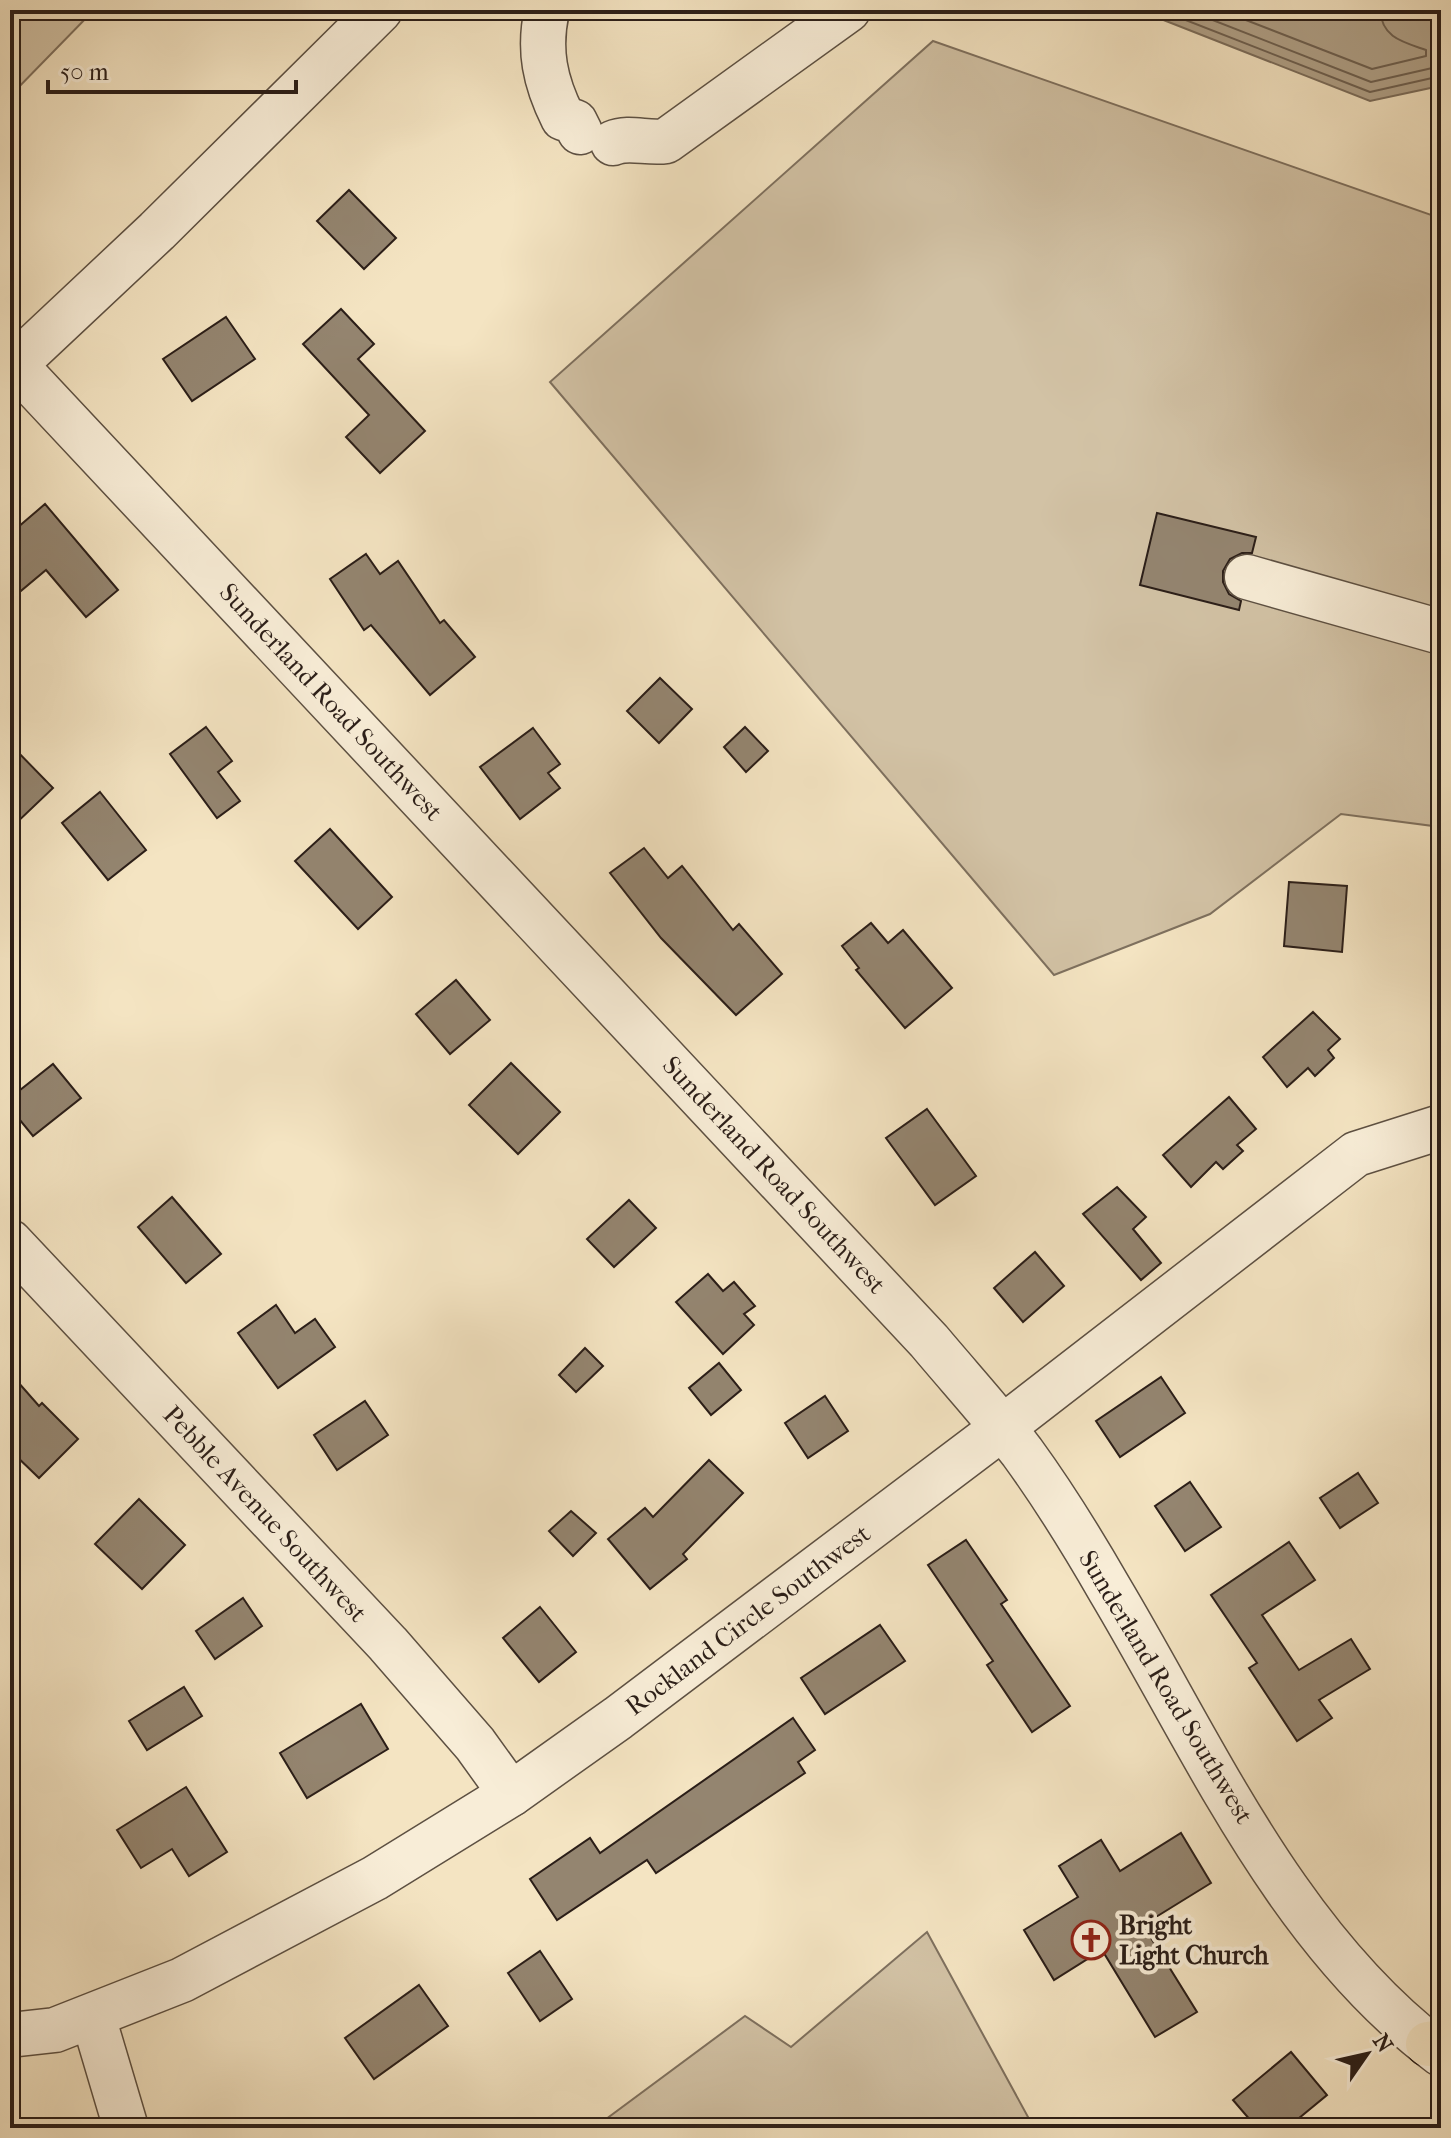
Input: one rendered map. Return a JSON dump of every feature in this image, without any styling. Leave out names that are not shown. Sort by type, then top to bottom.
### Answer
[{"type":"street","points":[[12,367],[157,231],[380,10]]},
{"type":"street","points":[[547,10],[541,50],[548,88],[563,118],[648,144],[666,141],[848,10]]},
{"type":"street","name":"Sunderland Road Southwest","points":[[12,367],[929,1341],[1002,1428],[1109,1587],[1271,1862],[1329,1946],[1366,1989],[1437,2047]]},
{"type":"street","points":[[1247,577],[1441,632]]},
{"type":"street","name":"Rockland Circle Southwest","points":[[10,2035],[55,2030],[182,1980],[362,1886],[511,1794],[618,1718],[1002,1428],[1356,1154],[1441,1127]]},
{"type":"street","name":"Pebble Avenue Southwest","points":[[10,1242],[388,1644],[475,1744],[511,1794]]},
{"type":"street","points":[[93,2017],[126,2128]]},
{"type":"shaded area","points":[[10,10],[94,10],[10,96]]},
{"type":"shaded area","points":[[933,41],[1431,215],[1441,208],[1441,827],[1341,814],[1210,914],[1054,975],[550,382]]},
{"type":"shaded area","points":[[927,1932],[1034,2128],[594,2128],[745,2016],[791,2047]]},
{"type":"water","points":[[1138,10],[1400,10],[1441,23],[1441,81],[1435,87],[1370,101]]},
{"type":"building","points":[[349,190],[396,238],[364,269],[317,221]]},
{"type":"building","points":[[341,309],[374,344],[358,359],[425,431],[380,473],[346,437],[369,415],[303,344]]},
{"type":"building","points":[[226,317],[255,359],[192,401],[163,359]]},
{"type":"building","points":[[45,504],[118,590],[86,617],[46,570],[10,600],[10,534]]},
{"type":"building","points":[[1157,513],[1256,537],[1252,553],[1242,553],[1230,559],[1223,571],[1223,582],[1229,594],[1241,601],[1239,610],[1140,585]]},
{"type":"building","points":[[366,554],[380,574],[398,561],[440,623],[444,620],[475,657],[430,695],[371,625],[364,630],[330,579]]},
{"type":"building","points":[[660,678],[692,709],[659,743],[627,711]]},
{"type":"building","points":[[206,727],[232,761],[218,772],[240,801],[217,818],[170,754]]},
{"type":"building","points":[[745,727],[768,751],[746,772],[724,747]]},
{"type":"building","points":[[533,728],[560,764],[548,773],[560,788],[520,819],[480,767]]},
{"type":"building","points":[[10,744],[53,788],[10,829]]},
{"type":"building","points":[[100,792],[146,850],[108,880],[62,823]]},
{"type":"building","points":[[330,829],[392,897],[358,929],[295,861]]},
{"type":"building","points":[[644,848],[668,878],[682,866],[733,930],[739,924],[782,974],[736,1015],[661,938],[610,873]]},
{"type":"building","points":[[1289,882],[1347,886],[1342,952],[1284,946]]},
{"type":"building","points":[[871,923],[888,943],[903,930],[952,988],[905,1028],[856,970],[859,968],[842,946]]},
{"type":"building","points":[[456,980],[490,1020],[450,1054],[416,1014]]},
{"type":"building","points":[[1313,1012],[1340,1039],[1328,1050],[1334,1058],[1315,1076],[1308,1068],[1287,1087],[1263,1057]]},
{"type":"building","points":[[511,1063],[560,1112],[518,1154],[469,1105]]},
{"type":"building","points":[[53,1064],[81,1098],[33,1136],[10,1108],[10,1098]]},
{"type":"building","points":[[1229,1097],[1256,1129],[1237,1145],[1243,1151],[1223,1169],[1216,1162],[1191,1187],[1163,1155]]},
{"type":"building","points":[[927,1109],[976,1176],[935,1205],[886,1138]]},
{"type":"building","points":[[1117,1187],[1146,1217],[1133,1229],[1161,1263],[1141,1280],[1083,1214]]},
{"type":"building","points":[[172,1197],[221,1254],[186,1283],[138,1227]]},
{"type":"building","points":[[629,1200],[656,1228],[614,1267],[587,1239]]},
{"type":"building","points":[[1035,1252],[1064,1286],[1023,1322],[994,1288]]},
{"type":"building","points":[[708,1274],[723,1291],[734,1282],[755,1306],[744,1314],[754,1325],[723,1354],[676,1302]]},
{"type":"building","points":[[276,1305],[295,1333],[315,1319],[335,1347],[278,1388],[238,1333]]},
{"type":"building","points":[[585,1348],[603,1366],[576,1392],[559,1375]]},
{"type":"building","points":[[719,1363],[741,1390],[711,1415],[689,1388]]},
{"type":"building","points":[[10,1373],[39,1406],[42,1403],[78,1439],[39,1478],[10,1450]]},
{"type":"building","points":[[1161,1377],[1185,1413],[1120,1457],[1096,1421]]},
{"type":"building","points":[[825,1396],[848,1431],[808,1458],[785,1423]]},
{"type":"building","points":[[365,1401],[388,1435],[337,1470],[314,1435]]},
{"type":"building","points":[[709,1460],[743,1493],[683,1554],[687,1559],[650,1589],[608,1539],[645,1508],[653,1517]]},
{"type":"building","points":[[1358,1473],[1378,1503],[1340,1528],[1320,1498]]},
{"type":"building","points":[[1190,1482],[1221,1527],[1185,1551],[1155,1506]]},
{"type":"building","points":[[139,1499],[185,1545],[142,1589],[95,1544]]},
{"type":"building","points":[[571,1511],[596,1533],[573,1556],[549,1531]]},
{"type":"building","points":[[966,1540],[1007,1600],[1001,1604],[1070,1706],[1032,1732],[987,1665],[993,1661],[928,1565]]},
{"type":"building","points":[[1289,1542],[1315,1580],[1262,1615],[1299,1670],[1351,1639],[1370,1669],[1319,1700],[1332,1718],[1297,1741],[1249,1668],[1257,1663],[1211,1595]]},
{"type":"building","points":[[243,1598],[262,1626],[215,1659],[196,1631]]},
{"type":"building","points":[[540,1607],[576,1652],[539,1682],[503,1638]]},
{"type":"building","points":[[880,1625],[905,1661],[825,1714],[801,1678]]},
{"type":"building","points":[[184,1687],[202,1716],[147,1750],[129,1721]]},
{"type":"building","points":[[361,1704],[388,1749],[307,1798],[280,1753]]},
{"type":"building","points":[[793,1718],[815,1750],[798,1762],[805,1773],[656,1873],[647,1860],[557,1920],[530,1879],[590,1838],[600,1853]]},
{"type":"building","points":[[186,1787],[227,1852],[189,1876],[172,1849],[141,1868],[117,1830]]},
{"type":"building","name":"Bright Light Church","points":[[1181,1833],[1211,1883],[1143,1925],[1197,2012],[1155,2037],[1102,1950],[1054,1980],[1024,1930],[1078,1897],[1059,1866],[1101,1840],[1120,1871]]},
{"type":"building","points":[[540,1951],[572,1999],[540,2021],[508,1973]]},
{"type":"building","points":[[419,1985],[448,2026],[374,2079],[345,2038]]},
{"type":"building","points":[[1291,2052],[1327,2095],[1287,2128],[1257,2128],[1233,2100]]},
{"type":"place","name":"Bright Light Church","points":[[1091,1940]]}]
